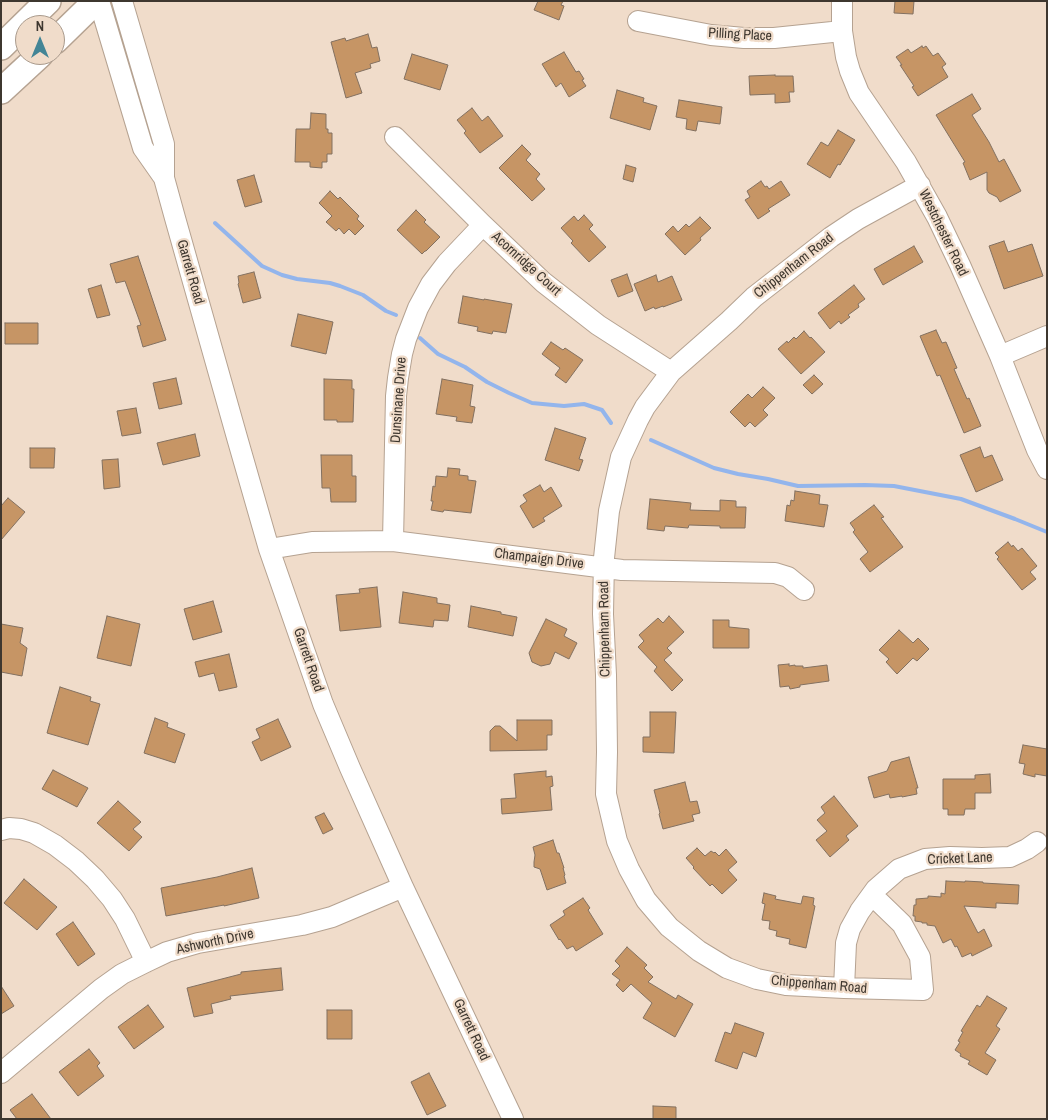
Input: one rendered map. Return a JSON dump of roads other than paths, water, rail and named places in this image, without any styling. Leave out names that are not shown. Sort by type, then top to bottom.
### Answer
[{"type":"main road","points":[[1,47],[48,1]]},
{"type":"main road","points":[[65,31],[96,1]]},
{"type":"main road","points":[[1,91],[29,65]]},
{"type":"street","name":"Garrett Road","points":[[99,1],[143,148],[164,178]]},
{"type":"street","name":"Garrett Road","points":[[122,1],[164,144],[164,178],[269,549],[323,704],[403,888],[513,1119]]},
{"type":"street","name":"Westchester Road","points":[[842,1],[842,31],[846,57],[859,93],[893,142],[920,185],[937,217],[1000,356],[1037,450],[1047,469]]},
{"type":"street","name":"Pilling Place","points":[[638,21],[711,35],[744,38],[774,38],[842,31]]},
{"type":"street","name":"Acornridge Court","points":[[395,138],[543,282],[627,344],[671,372]]},
{"type":"street","name":"Chippenham Road","points":[[872,895],[902,924],[920,957],[924,990],[786,985],[757,979],[727,968],[699,951],[669,927],[646,900],[617,841],[606,794],[604,558],[609,511],[621,457],[645,407],[671,372],[754,297],[831,237],[858,219],[920,185]]},
{"type":"street","name":"Dunsinane Drive","points":[[393,541],[396,396],[406,339],[418,308],[431,284],[446,263],[483,225]]},
{"type":"street","points":[[1000,356],[1047,336]]},
{"type":"street","name":"Champaign Drive","points":[[269,549],[312,542],[393,541],[622,570],[775,574],[788,577],[804,590]]},
{"type":"street","points":[[1,830],[9,828],[21,829],[34,833],[55,845],[76,861],[112,899],[125,919],[146,962]]},
{"type":"street","name":"Cricket Lane","points":[[844,988],[846,943],[850,929],[876,889],[899,869],[925,859],[1010,857],[1037,842]]},
{"type":"street","name":"Ashworth Drive","points":[[1,1073],[101,989],[122,974],[167,952],[198,943],[302,925],[332,917],[403,888]]},
{"type":"waterway","points":[[215,223],[262,266],[297,279],[340,286],[363,295],[386,311],[396,315]]},
{"type":"waterway","points":[[420,338],[438,354],[465,367],[487,382],[509,393],[532,403],[564,406],[584,404],[602,410],[611,423]]},
{"type":"waterway","points":[[651,440],[714,468],[738,474],[798,486],[894,486],[961,499],[1047,532]]}]
